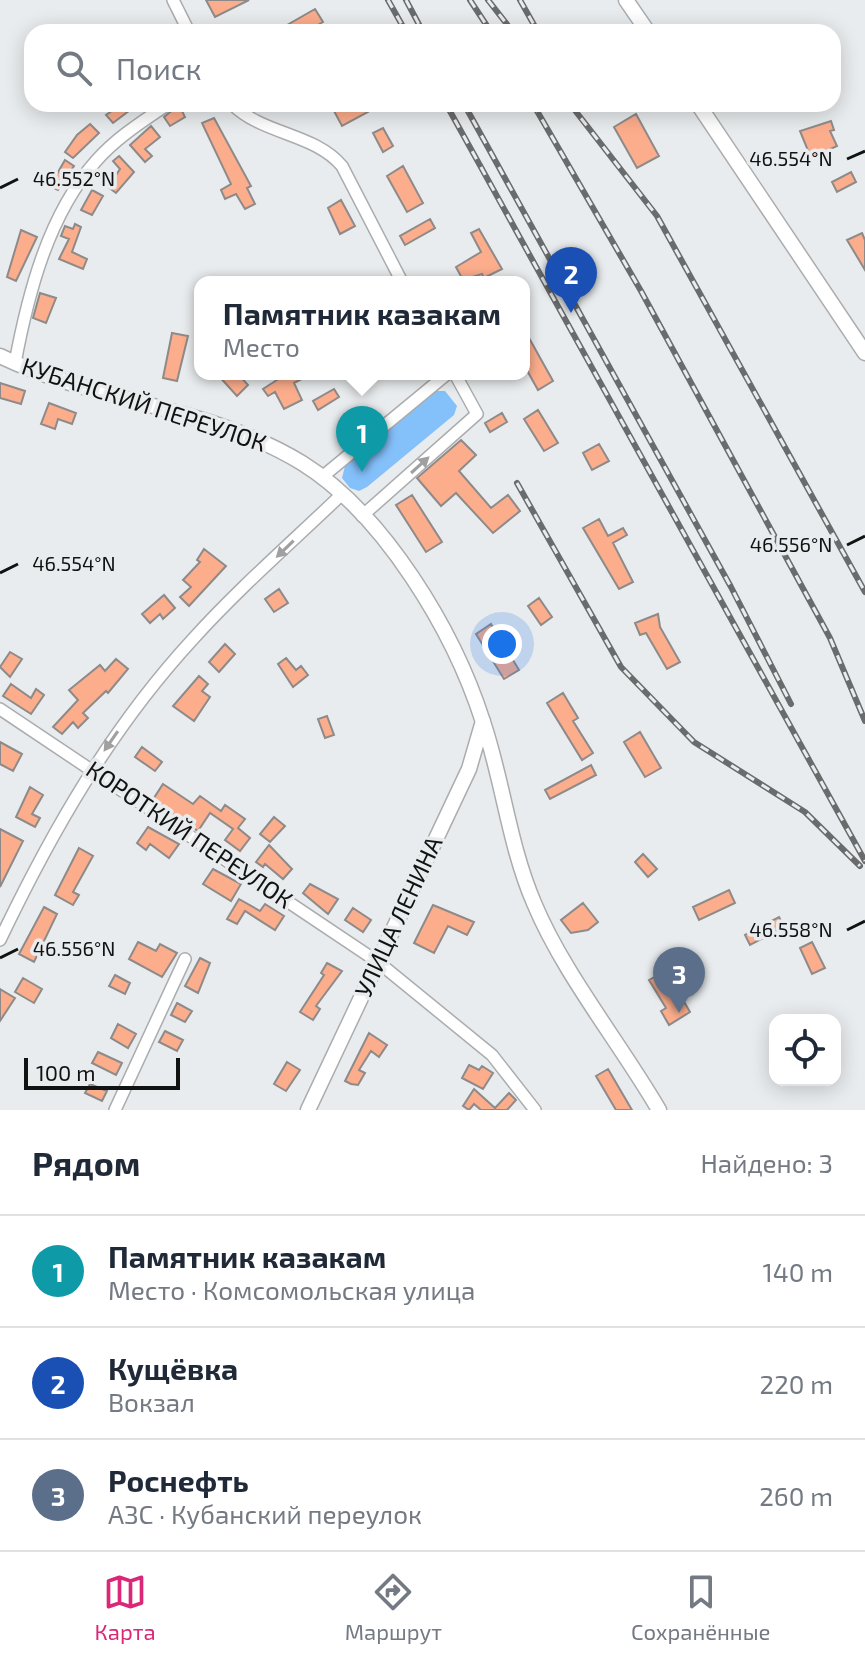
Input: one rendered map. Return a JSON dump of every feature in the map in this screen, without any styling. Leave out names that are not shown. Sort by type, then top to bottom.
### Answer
[{"type":"street","points":[[173,0],[185,24]]},
{"type":"street","points":[[626,0],[642,24]]},
{"type":"street","points":[[15,363],[25,311],[38,268],[76,187],[96,161],[121,137],[157,112]]},
{"type":"street","points":[[245,112],[278,132],[330,152],[342,166],[399,276]]},
{"type":"street","points":[[703,112],[865,353]]},
{"type":"street","name":"КУБАНСКИЙ ПЕРЕУЛОК","points":[[0,356],[63,382],[215,424],[266,443],[322,477],[362,516],[435,614],[483,721],[533,902],[659,1110]]},
{"type":"street","points":[[322,477],[440,380]]},
{"type":"street","points":[[362,516],[477,414],[458,380]]},
{"type":"street","points":[[0,940],[90,770],[132,712],[193,638],[341,495]]},
{"type":"street","name":"КОРОТКИЙ ПЕРЕУЛОК","points":[[0,709],[378,962],[492,1055],[535,1110]]},
{"type":"street","name":"УЛИЦА ЛЕНИНА","points":[[308,1110],[469,769],[483,721]]},
{"type":"street","points":[[115,1110],[185,959]]},
{"type":"shaded area","points":[[436,391],[445,391],[457,406],[454,415],[367,487],[359,491],[350,488],[342,478],[345,466]]},
{"type":"building","points":[[206,0],[249,0],[215,17]]},
{"type":"building","points":[[315,9],[323,22],[319,24],[289,24]]},
{"type":"building","points":[[110,112],[127,112],[113,123],[106,115]]},
{"type":"building","points":[[170,112],[182,112],[185,117],[170,126],[164,117]]},
{"type":"building","points":[[335,112],[368,112],[342,126]]},
{"type":"building","points":[[636,114],[659,156],[637,168],[614,127]]},
{"type":"building","points":[[214,118],[251,186],[247,188],[255,204],[245,209],[236,194],[225,199],[221,190],[231,184],[202,123]]},
{"type":"building","points":[[831,121],[834,130],[830,131],[837,146],[811,158],[800,131]]},
{"type":"building","points":[[90,124],[99,133],[73,158],[65,152]]},
{"type":"building","points":[[151,126],[160,137],[145,149],[152,156],[145,162],[130,145]]},
{"type":"building","points":[[383,128],[393,146],[383,152],[373,133]]},
{"type":"building","points":[[119,156],[134,172],[116,193],[108,187],[120,169],[113,161]]},
{"type":"building","points":[[65,160],[74,166],[58,190],[50,186]]},
{"type":"building","points":[[403,166],[423,203],[407,212],[387,176]]},
{"type":"building","points":[[851,172],[856,182],[837,192],[832,182]]},
{"type":"building","points":[[92,190],[103,196],[92,215],[81,210]]},
{"type":"building","points":[[341,200],[355,226],[340,234],[328,208]]},
{"type":"building","points":[[430,219],[435,228],[405,245],[400,236]]},
{"type":"building","points":[[75,224],[81,227],[72,252],[87,259],[83,269],[59,259],[69,239],[61,236],[65,226],[73,229]]},
{"type":"building","points":[[479,229],[502,269],[488,276],[461,276],[456,267],[481,252],[471,233]]},
{"type":"building","points":[[21,230],[37,237],[16,281],[7,277]]},
{"type":"building","points":[[862,233],[865,240],[865,270],[847,240]]},
{"type":"building","points":[[40,293],[56,298],[46,323],[33,318]]},
{"type":"building","points":[[172,333],[188,336],[177,381],[163,378]]},
{"type":"building","points":[[530,340],[553,381],[538,390],[530,376]]},
{"type":"building","points":[[222,380],[243,380],[248,385],[237,396]]},
{"type":"building","points":[[277,380],[300,380],[294,383],[302,400],[284,409],[275,392],[268,396],[263,389]]},
{"type":"building","points":[[0,383],[25,391],[21,404],[0,398]]},
{"type":"building","points":[[334,389],[339,397],[318,410],[313,401]]},
{"type":"building","points":[[49,403],[76,413],[72,424],[58,419],[55,429],[41,424]]},
{"type":"building","points":[[538,410],[558,443],[544,451],[524,419]]},
{"type":"building","points":[[502,413],[507,422],[490,432],[485,423]]},
{"type":"building","points":[[461,440],[476,455],[459,471],[491,508],[508,495],[520,511],[493,533],[456,493],[441,506],[417,478]]},
{"type":"building","points":[[599,444],[609,461],[592,470],[583,453]]},
{"type":"building","points":[[412,495],[442,542],[426,552],[396,505]]},
{"type":"building","points":[[599,519],[608,536],[623,528],[627,535],[613,543],[633,582],[619,589],[583,528]]},
{"type":"building","points":[[204,549],[226,566],[189,606],[180,597],[191,587],[183,580],[200,562],[197,560]]},
{"type":"building","points":[[279,589],[288,603],[274,612],[265,599]]},
{"type":"building","points":[[164,595],[175,608],[163,619],[160,614],[150,623],[142,614]]},
{"type":"building","points":[[539,598],[552,617],[541,625],[528,606]]},
{"type":"building","points":[[658,614],[660,627],[680,662],[667,669],[646,633],[640,635],[635,623]]},
{"type":"building","points":[[491,624],[519,670],[504,679],[476,634]]},
{"type":"building","points":[[225,644],[235,654],[219,672],[209,662]]},
{"type":"building","points":[[10,652],[22,659],[10,677],[0,667]]},
{"type":"building","points":[[286,658],[296,670],[301,666],[308,675],[293,687],[278,664]]},
{"type":"building","points":[[116,659],[128,669],[108,693],[106,691],[83,713],[88,718],[78,728],[73,722],[62,734],[53,727],[78,700],[69,690],[100,665],[105,671]]},
{"type":"building","points":[[199,676],[208,684],[202,691],[210,697],[194,721],[173,706]]},
{"type":"building","points":[[11,684],[31,698],[36,689],[44,695],[31,714],[3,696]]},
{"type":"building","points":[[563,693],[578,718],[573,721],[593,753],[582,760],[547,703]]},
{"type":"building","points":[[327,716],[334,735],[325,738],[318,719]]},
{"type":"building","points":[[640,732],[661,768],[645,777],[624,742]]},
{"type":"building","points":[[0,742],[22,754],[13,771],[0,764]]},
{"type":"building","points":[[142,747],[162,762],[155,771],[135,757]]},
{"type":"building","points":[[591,765],[596,775],[550,799],[545,790]]},
{"type":"building","points":[[163,784],[193,804],[200,796],[221,811],[225,805],[245,819],[238,828],[250,838],[240,851],[225,840],[233,829],[210,813],[198,831],[152,801]]},
{"type":"building","points":[[30,787],[43,795],[32,814],[40,818],[35,827],[16,817]]},
{"type":"building","points":[[274,817],[285,826],[270,842],[260,834]]},
{"type":"building","points":[[148,827],[179,844],[169,858],[150,844],[146,850],[137,843]]},
{"type":"building","points":[[0,829],[23,841],[0,887]]},
{"type":"building","points":[[269,845],[292,869],[283,879],[265,864],[263,867],[256,862]]},
{"type":"building","points":[[79,848],[93,856],[73,892],[79,895],[73,905],[55,895]]},
{"type":"building","points":[[643,854],[657,869],[648,877],[635,862]]},
{"type":"building","points":[[213,869],[241,884],[231,901],[203,884]]},
{"type":"building","points":[[310,884],[338,899],[328,914],[303,893]]},
{"type":"building","points":[[729,890],[735,903],[699,920],[693,907]]},
{"type":"building","points":[[239,899],[260,911],[265,904],[284,916],[275,930],[245,911],[237,924],[227,919]]},
{"type":"building","points":[[583,903],[598,922],[588,930],[571,933],[561,920]]},
{"type":"building","points":[[433,905],[474,922],[467,935],[448,926],[434,953],[414,943]]},
{"type":"building","points":[[44,907],[57,914],[34,962],[19,954]]},
{"type":"building","points":[[353,908],[371,920],[363,932],[345,920]]},
{"type":"building","points":[[779,917],[784,927],[750,945],[745,935]]},
{"type":"building","points":[[138,942],[156,951],[160,944],[177,953],[162,977],[129,959]]},
{"type":"building","points":[[812,942],[825,968],[812,974],[800,948]]},
{"type":"building","points":[[200,958],[210,963],[198,993],[185,986]]},
{"type":"building","points":[[327,963],[342,971],[316,1006],[320,1009],[313,1020],[300,1012],[324,975],[321,973]]},
{"type":"building","points":[[667,970],[675,983],[667,988],[677,1003],[683,1000],[690,1012],[669,1025],[661,1011],[666,1008],[649,980]]},
{"type":"building","points":[[115,975],[130,983],[125,994],[109,986]]},
{"type":"building","points":[[23,978],[42,989],[34,1003],[15,992]]},
{"type":"building","points":[[0,989],[15,998],[0,1021]]},
{"type":"building","points":[[177,1003],[192,1011],[185,1022],[171,1015]]},
{"type":"building","points":[[118,1024],[136,1034],[128,1048],[111,1038]]},
{"type":"building","points":[[165,1031],[183,1040],[177,1051],[159,1042]]},
{"type":"building","points":[[369,1033],[387,1045],[379,1057],[371,1051],[359,1070],[365,1073],[358,1085],[351,1084],[345,1081]]},
{"type":"building","points":[[98,1052],[122,1063],[116,1075],[92,1063]]},
{"type":"building","points":[[287,1062],[300,1070],[286,1091],[274,1084]]},
{"type":"building","points":[[469,1065],[479,1070],[482,1066],[493,1073],[483,1089],[462,1078]]},
{"type":"building","points":[[608,1069],[632,1110],[616,1110],[596,1076]]},
{"type":"building","points":[[90,1084],[107,1091],[102,1101],[85,1093]]},
{"type":"building","points":[[474,1089],[495,1108],[509,1093],[516,1100],[507,1110],[481,1110],[474,1104],[469,1110],[463,1106]]},
{"type":"railway","points":[[388,0],[402,24]]},
{"type":"railway","points":[[406,0],[419,24]]},
{"type":"railway","points":[[470,0],[486,24]]},
{"type":"railway","points":[[488,0],[507,24]]},
{"type":"railway","points":[[520,0],[534,24]]},
{"type":"railway","points":[[450,112],[865,861]]},
{"type":"railway","points":[[468,112],[731,587],[791,704]]},
{"type":"railway","points":[[538,112],[641,291],[830,638],[865,721]]},
{"type":"railway","points":[[576,112],[657,216],[865,592]]},
{"type":"railway","points":[[517,483],[621,667],[694,742],[805,812],[860,866]]},
{"type":"place","name":"Кущёвка","points":[[571,313]]},
{"type":"place","name":"Памятник казакам","points":[[362,472]]},
{"type":"place","name":"Роснефть","points":[[679,1013]]}]
